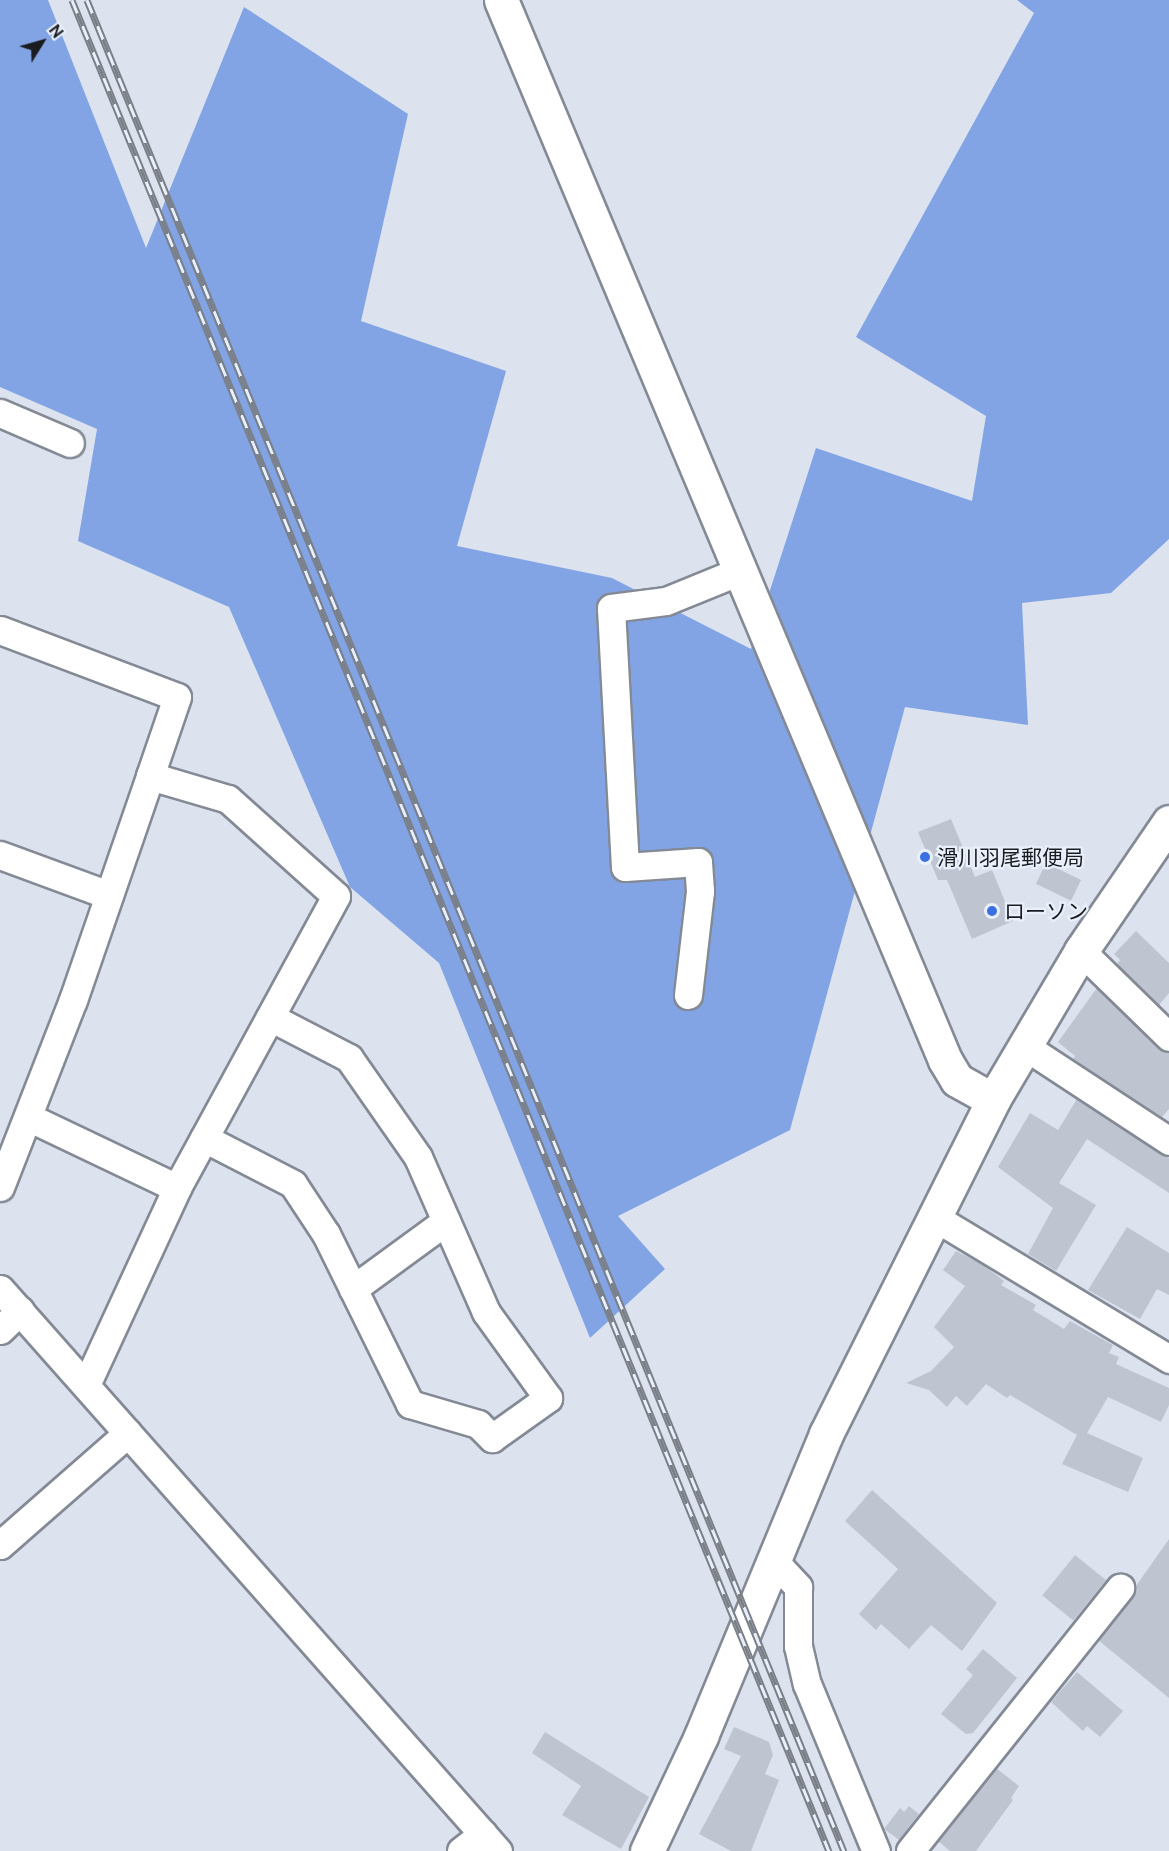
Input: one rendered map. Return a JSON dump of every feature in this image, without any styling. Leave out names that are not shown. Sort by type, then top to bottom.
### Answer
[{"type":"street","points":[[501,0],[945,1060],[957,1080],[993,1100]]},
{"type":"street","points":[[0,413],[70,443]]},
{"type":"street","points":[[688,995],[700,891],[698,862],[625,867],[610,608],[666,601],[740,571]]},
{"type":"street","points":[[0,630],[177,698],[109,895],[0,1187]]},
{"type":"street","points":[[86,1385],[177,1188],[336,896],[228,799],[150,776]]},
{"type":"street","points":[[647,1851],[701,1736],[826,1434],[993,1100],[1023,1045],[1081,951],[1169,822]]},
{"type":"street","points":[[0,855],[109,895]]},
{"type":"street","points":[[1081,951],[1169,1037]]},
{"type":"street","points":[[204,1138],[293,1184],[326,1234],[410,1404],[478,1424],[492,1438],[548,1398],[486,1311],[418,1158],[349,1058],[270,1017]]},
{"type":"street","points":[[1023,1045],[1169,1141]]},
{"type":"street","points":[[28,1117],[177,1188]]},
{"type":"street","points":[[934,1217],[1169,1359]]},
{"type":"street","points":[[353,1289],[446,1221]]},
{"type":"street","points":[[0,1289],[490,1843],[461,1851]]},
{"type":"street","points":[[0,1330],[20,1311]]},
{"type":"street","points":[[0,1545],[128,1433]]},
{"type":"street","points":[[773,1560],[798,1587],[798,1646],[807,1684],[876,1851]]},
{"type":"street","points":[[910,1851],[1120,1588]]},
{"type":"shaded area","points":[[0,0],[48,0],[146,248],[244,7],[408,114],[361,321],[506,371],[457,546],[612,578],[751,649],[816,448],[972,501],[986,416],[856,337],[1034,13],[1017,0],[1169,0],[1169,539],[1111,593],[1022,603],[1028,725],[905,707],[790,1130],[618,1216],[665,1269],[590,1338],[439,963],[350,887],[229,607],[78,541],[97,429],[0,387]]},
{"type":"building","points":[[951,819],[975,877],[992,870],[1013,921],[972,939],[947,880],[938,880],[918,832]]},
{"type":"building","points":[[1046,863],[1081,880],[1071,901],[1036,884]]},
{"type":"building","points":[[1136,931],[1169,963],[1169,993],[1159,1005],[1117,964],[1120,960],[1114,954]]},
{"type":"building","points":[[1097,988],[1158,1048],[1169,1052],[1169,1109],[1162,1117],[1073,1059],[1075,1056],[1058,1042]]},
{"type":"building","points":[[1077,1099],[1169,1158],[1169,1193],[1087,1139],[1059,1183],[1096,1205],[1056,1271],[1028,1254],[1053,1208],[998,1167],[1030,1113],[1058,1130]]},
{"type":"building","points":[[1127,1227],[1169,1253],[1169,1295],[1157,1289],[1140,1319],[1088,1290]]},
{"type":"building","points":[[956,1251],[982,1264],[1004,1281],[1001,1285],[1036,1305],[1033,1310],[1064,1329],[1070,1321],[1113,1345],[1109,1353],[1119,1357],[1116,1364],[1169,1388],[1169,1405],[1161,1422],[1108,1397],[1087,1433],[1143,1458],[1128,1492],[1062,1464],[1077,1435],[1010,1395],[1007,1398],[986,1384],[967,1406],[956,1396],[947,1407],[929,1390],[906,1383],[931,1371],[954,1347],[934,1327],[965,1286],[943,1270]]},
{"type":"building","points":[[872,1490],[997,1603],[962,1651],[931,1625],[909,1649],[881,1624],[876,1630],[859,1614],[898,1569],[845,1521]]},
{"type":"building","points":[[1169,1539],[1169,1698],[1098,1640]]},
{"type":"building","points":[[1075,1555],[1106,1580],[1073,1621],[1042,1595]]},
{"type":"building","points":[[983,1649],[1017,1678],[973,1733],[966,1734],[941,1714],[973,1675],[966,1669]]},
{"type":"building","points":[[1077,1672],[1123,1711],[1100,1737],[1087,1726],[1083,1731],[1051,1702]]},
{"type":"building","points":[[734,1727],[769,1742],[773,1755],[765,1774],[779,1780],[751,1851],[731,1851],[699,1834],[741,1756],[724,1749]]},
{"type":"building","points":[[545,1732],[649,1797],[621,1849],[562,1815],[581,1786],[532,1753]]},
{"type":"building","points":[[996,1768],[1019,1786],[1011,1798],[1013,1800],[976,1851],[950,1851],[938,1841]]},
{"type":"building","points":[[909,1806],[919,1814],[899,1840],[884,1829],[900,1808],[904,1812]]},
{"type":"railway","points":[[72,0],[829,1851]]},
{"type":"railway","points":[[87,0],[844,1851]]},
{"type":"place","name":"滑川羽尾郵便局","points":[[925,857]]},
{"type":"place","name":"ローソン","points":[[992,911]]}]
